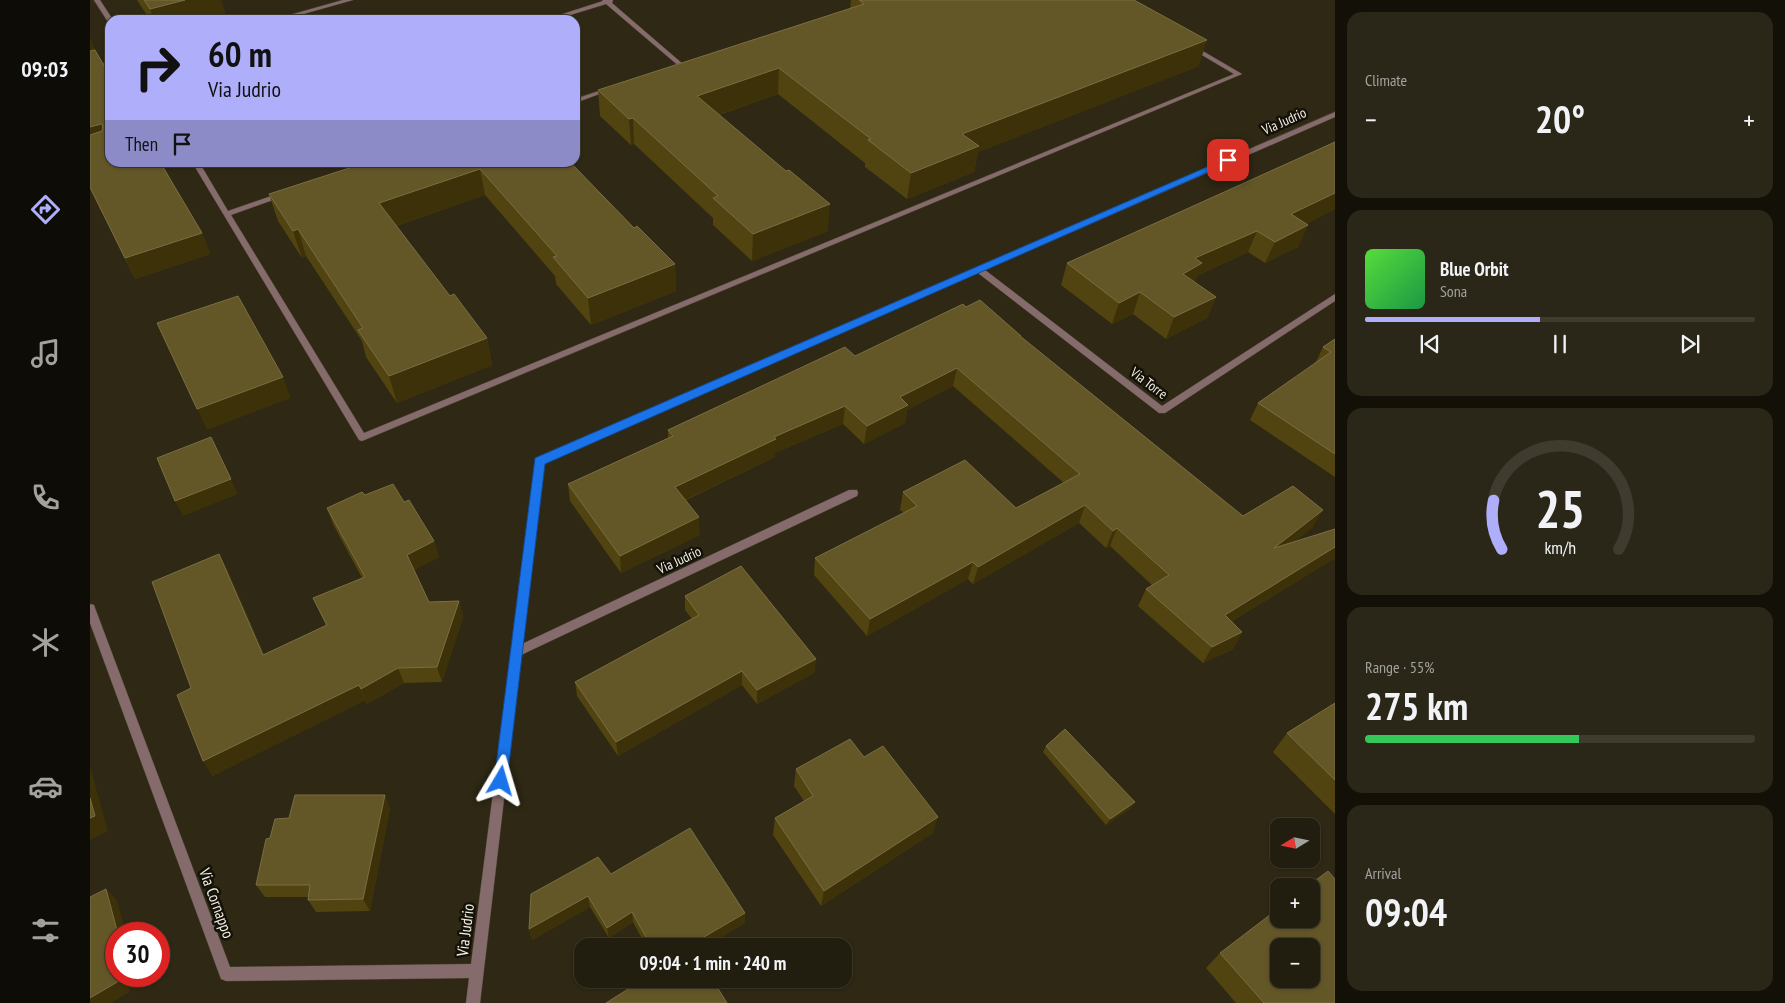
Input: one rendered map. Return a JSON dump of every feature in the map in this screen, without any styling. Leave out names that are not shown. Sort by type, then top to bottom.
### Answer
[{"type":"street","points":[[97,0],[106,15]]},
{"type":"street","points":[[295,15],[350,0]]},
{"type":"street","points":[[563,15],[606,1],[615,0]]},
{"type":"street","points":[[606,1],[682,66]]},
{"type":"street","points":[[199,167],[362,438],[1239,74],[1181,41]]},
{"type":"street","points":[[673,69],[692,63]]},
{"type":"street","points":[[90,70],[105,66]]},
{"type":"street","points":[[580,99],[620,86]]},
{"type":"street","name":"Via Judrio","points":[[472,1003],[539,461],[1335,114]]},
{"type":"street","points":[[226,214],[291,192]]},
{"type":"street","name":"Via Torre","points":[[979,269],[1162,411],[1335,297]]},
{"type":"street","name":"Via Judrio","points":[[516,652],[853,493]]},
{"type":"street","name":"Via Cornappo","points":[[90,608],[226,974],[476,972]]},
{"type":"building","points":[[144,0],[185,0],[150,9]]},
{"type":"building","points":[[859,0],[1134,0],[1207,40],[962,134],[979,146],[911,173],[868,140],[871,139],[779,68],[697,96],[786,171],[789,170],[830,204],[753,234],[713,198],[718,196],[633,118],[629,119],[598,90],[864,4]]},
{"type":"building","points":[[95,50],[105,67],[105,167],[163,167],[202,233],[125,258],[90,187],[90,135],[102,131],[103,125],[90,127],[90,51]]},
{"type":"building","points":[[1335,142],[1335,193],[1291,214],[1308,225],[1275,242],[1257,231],[1195,258],[1202,263],[1183,274],[1216,297],[1174,317],[1140,292],[1119,303],[1067,263]]},
{"type":"building","points":[[353,167],[575,167],[634,228],[637,226],[675,264],[588,298],[553,257],[557,256],[480,169],[379,203],[450,296],[454,294],[487,338],[389,376],[358,330],[363,328],[298,229],[293,231],[269,194]]},
{"type":"building","points":[[238,296],[283,377],[197,409],[157,323]]},
{"type":"building","points":[[980,300],[1020,336],[1243,516],[1293,486],[1323,510],[1274,548],[1335,529],[1335,547],[1225,615],[1242,632],[1212,647],[1146,589],[1169,575],[1117,528],[1113,531],[1085,505],[978,567],[973,562],[870,619],[815,558],[917,506],[903,492],[965,460],[1016,508],[1080,474],[957,368],[900,397],[908,405],[867,426],[845,406],[774,437],[776,439],[675,487],[699,517],[620,556],[568,484],[673,436],[668,430],[845,347],[855,356],[963,304],[966,307]]},
{"type":"building","points":[[1335,339],[1335,454],[1258,403],[1331,352],[1323,347]]},
{"type":"building","points":[[211,437],[231,479],[175,501],[157,458]]},
{"type":"building","points":[[393,484],[404,502],[409,500],[434,541],[407,555],[429,602],[459,601],[437,667],[398,668],[361,689],[359,685],[203,761],[177,695],[191,688],[152,582],[219,554],[263,655],[327,625],[313,598],[365,577],[327,508],[362,492],[365,495]]},
{"type":"building","points":[[741,566],[816,659],[757,690],[742,671],[616,742],[575,682],[699,615],[685,596]]},
{"type":"building","points":[[1335,703],[1335,780],[1287,733]]},
{"type":"building","points":[[1065,729],[1135,802],[1110,819],[1046,746]]},
{"type":"building","points":[[850,739],[864,757],[883,746],[938,817],[824,891],[775,818],[813,796],[796,769]]},
{"type":"building","points":[[295,795],[385,795],[363,899],[308,900],[310,885],[256,885],[266,839],[270,838],[275,819],[289,818]]},
{"type":"building","points":[[90,798],[95,816],[90,818]]},
{"type":"building","points":[[690,828],[745,913],[702,938],[647,938],[632,912],[607,928],[588,896],[529,929],[531,894],[598,857],[611,874]]},
{"type":"building","points":[[1328,871],[1335,879],[1335,1003],[1264,1003],[1220,953],[1270,915],[1270,928],[1320,928],[1319,878]]},
{"type":"building","points":[[106,889],[115,922],[105,922],[105,987],[109,987],[90,998],[90,897]]},
{"type":"building","points":[[630,988],[718,988],[727,1003],[606,1003]]},
{"type":"route","points":[[501,781],[539,461],[1228,160]]}]
